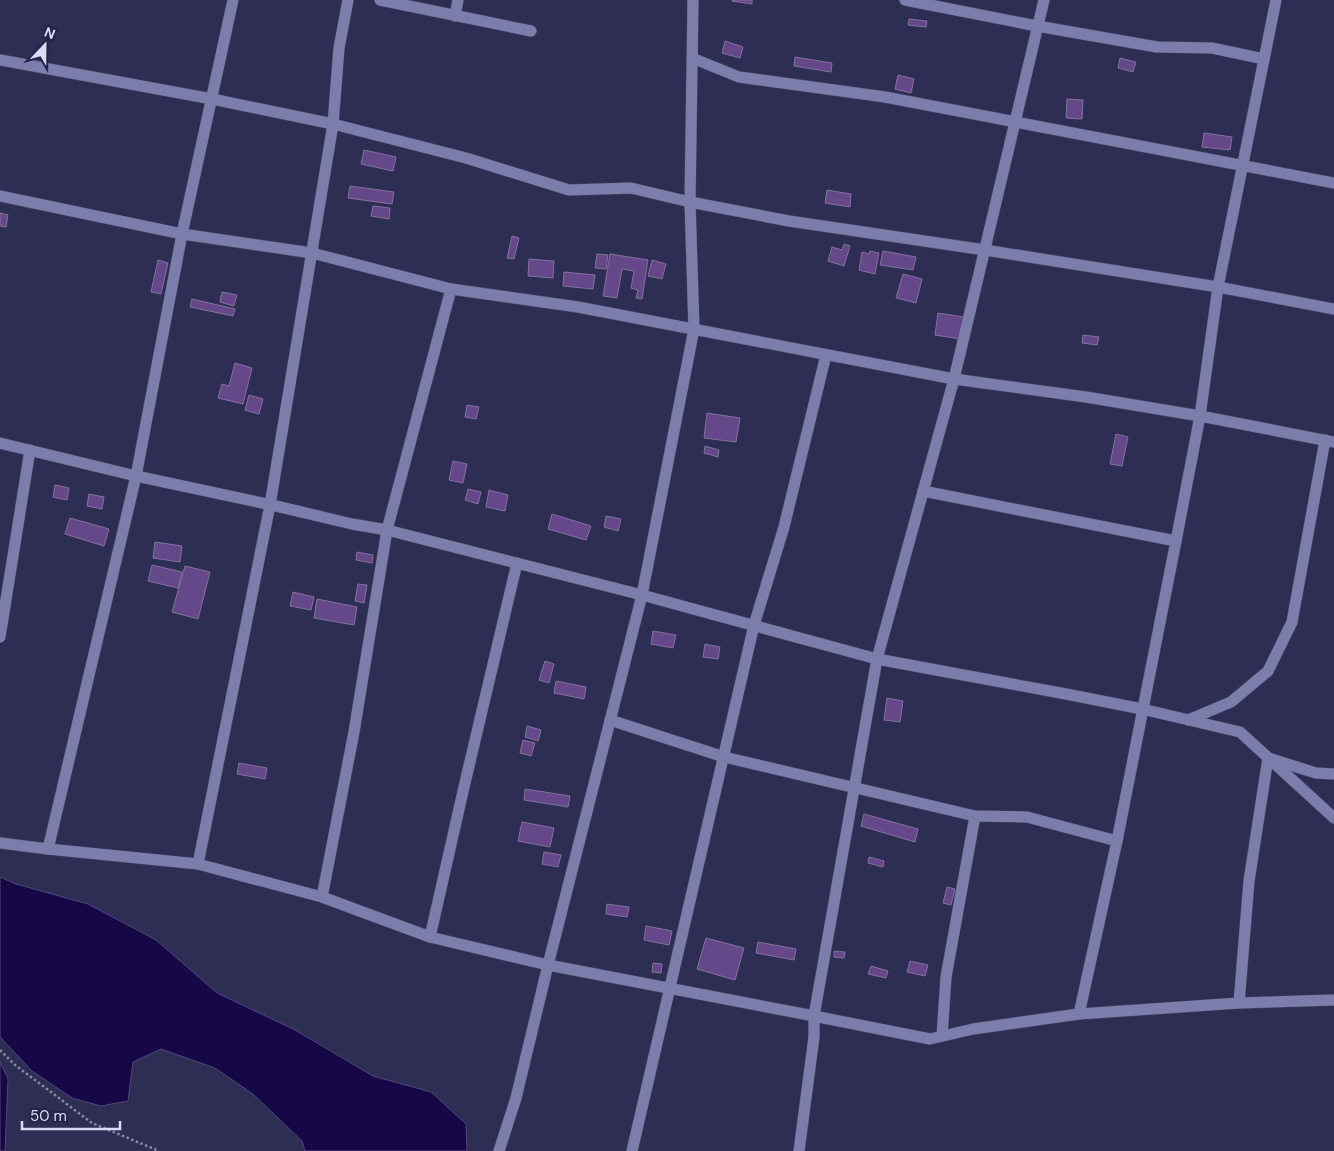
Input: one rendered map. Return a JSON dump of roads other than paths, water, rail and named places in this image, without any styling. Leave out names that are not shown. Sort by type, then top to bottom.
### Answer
[{"type":"street","points":[[48,849],[136,476],[182,234],[233,0]]},
{"type":"street","points":[[198,864],[270,505],[333,124],[339,48],[348,0]]},
{"type":"street","points":[[380,0],[531,31]]},
{"type":"street","points":[[455,16],[458,0]]},
{"type":"street","points":[[499,1151],[516,1098],[642,595],[694,329],[690,202],[692,0]]},
{"type":"street","points":[[905,0],[1037,26],[1157,46],[1212,48],[1264,59]]},
{"type":"street","points":[[799,1151],[814,1037],[814,1016],[877,659],[954,379],[1044,0]]},
{"type":"street","points":[[1079,1014],[1117,841],[1176,542],[1200,416],[1218,287],[1276,0]]},
{"type":"street","points":[[692,58],[739,77],[885,97],[1334,183]]},
{"type":"street","points":[[0,60],[212,99],[333,124],[466,158],[569,190],[631,188],[690,202],[789,221],[1218,287],[1334,309]]},
{"type":"street","points":[[0,196],[182,234],[312,253],[451,289],[578,307],[954,379],[1086,397],[1200,416],[1329,441],[1292,622],[1268,671],[1231,702],[1188,720]]},
{"type":"street","points":[[322,897],[354,732],[387,530],[451,289]]},
{"type":"street","points":[[632,1151],[754,625],[784,527],[826,355]]},
{"type":"street","points":[[0,442],[136,476],[387,530],[642,595],[877,659],[1142,709],[1240,732],[1334,818]]},
{"type":"street","points":[[0,637],[30,450]]},
{"type":"street","points":[[923,491],[1176,542]]},
{"type":"street","points":[[430,937],[517,564]]},
{"type":"street","points":[[610,720],[724,756],[975,816],[1027,817],[1117,841]]},
{"type":"street","points":[[1268,758],[1316,773],[1334,774]]},
{"type":"street","points":[[1239,1003],[1249,881],[1268,758]]},
{"type":"street","points":[[942,1036],[946,977],[975,816]]},
{"type":"street","points":[[0,843],[198,864],[322,897],[430,937],[548,965],[930,1039],[974,1029],[1079,1014],[1239,1003],[1334,1000]]}]
